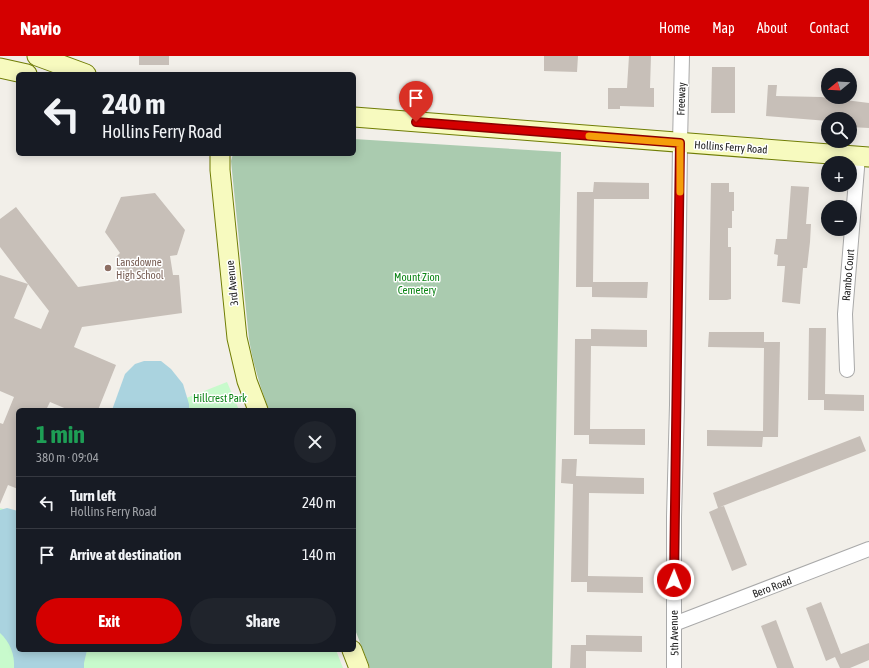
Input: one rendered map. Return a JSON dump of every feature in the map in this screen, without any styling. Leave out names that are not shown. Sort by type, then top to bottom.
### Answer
[{"type":"street","points":[[38,56],[81,72]]},
{"type":"street","name":"Freeway","points":[[680,143],[682,56]]},
{"type":"street","points":[[0,68],[18,72]]},
{"type":"street","name":"Hollins Ferry Road","points":[[356,117],[863,156]]},
{"type":"street","name":"5th Avenue","points":[[674,668],[674,517],[677,405],[680,143]]},
{"type":"street","name":"3rd Avenue","points":[[220,156],[220,170],[237,338],[247,381],[257,408]]},
{"type":"street","name":"Rambo Court","points":[[847,370],[845,314],[863,156]]},
{"type":"street","name":"Bero Road","points":[[674,624],[869,550]]},
{"type":"street","points":[[353,652],[359,668]]},
{"type":"green space","name":"Mount Zion Cemetery","points":[[356,139],[561,152],[552,668],[370,668],[356,632],[356,408],[268,408],[260,384],[249,339],[231,161],[232,156],[356,156]]},
{"type":"green space","name":"Hillcrest Park","points":[[227,382],[238,408],[161,408]]},
{"type":"green space","points":[[0,508],[16,512],[16,652],[337,652],[343,668],[0,668]]},
{"type":"water","points":[[144,361],[161,361],[171,369],[183,384],[189,408],[113,408],[125,374],[135,364]]},
{"type":"water","points":[[7,508],[16,510],[16,652],[87,652],[84,668],[14,668],[14,658],[11,649],[7,640],[0,633],[0,510]]},
{"type":"building","points":[[139,56],[169,56],[169,65],[139,65]]},
{"type":"building","points":[[544,56],[578,56],[577,72],[544,71]]},
{"type":"building","points":[[629,56],[651,56],[650,88],[654,88],[654,107],[620,106],[620,109],[608,109],[608,88],[627,88]]},
{"type":"building","points":[[712,67],[735,67],[735,113],[711,113]]},
{"type":"building","points":[[768,85],[777,85],[776,96],[821,97],[821,104],[857,104],[857,102],[869,103],[869,128],[857,127],[857,112],[821,112],[821,120],[766,116]]},
{"type":"building","points":[[594,182],[649,183],[649,199],[594,199],[593,282],[648,282],[647,298],[592,297],[592,287],[576,287],[577,192],[593,192]]},
{"type":"building","points":[[711,183],[729,183],[729,192],[734,192],[732,228],[728,228],[728,247],[731,247],[731,299],[727,300],[709,300]]},
{"type":"building","points":[[791,186],[809,187],[806,224],[811,224],[810,242],[807,268],[803,268],[800,304],[782,302],[785,266],[777,266],[778,255],[774,254],[776,239],[787,239]]},
{"type":"building","points":[[155,193],[185,230],[177,255],[170,256],[173,275],[179,275],[182,313],[82,327],[74,347],[116,365],[99,408],[64,408],[50,402],[47,408],[16,408],[16,488],[8,485],[0,504],[0,423],[3,424],[14,397],[0,391],[0,275],[28,284],[0,247],[0,219],[16,207],[78,287],[118,281],[116,257],[120,253],[105,232],[121,197]],"holes":[[[28,284],[49,311],[41,329],[14,318]]]},
{"type":"building","points":[[809,328],[826,328],[825,394],[864,395],[864,411],[824,410],[824,400],[808,400]]},
{"type":"building","points":[[591,329],[647,330],[647,347],[591,346],[590,429],[645,429],[645,445],[589,444],[589,435],[574,435],[575,339],[591,339]]},
{"type":"building","points":[[709,332],[764,332],[764,342],[780,342],[778,437],[763,437],[762,447],[707,446],[707,430],[763,431],[764,348],[708,347]]},
{"type":"building","points":[[860,436],[866,451],[720,507],[724,506],[747,565],[732,571],[709,512],[718,508],[713,493]]},
{"type":"building","points":[[562,459],[577,459],[576,476],[644,478],[644,494],[589,493],[588,576],[643,577],[643,593],[587,592],[587,582],[571,582],[573,484],[561,483]]},
{"type":"building","points":[[821,602],[841,654],[869,643],[869,660],[850,668],[840,668],[835,657],[826,661],[806,608]]},
{"type":"building","points":[[776,620],[794,668],[777,668],[761,626]]},
{"type":"building","points":[[586,635],[642,636],[642,652],[586,651],[586,668],[570,668],[571,645],[586,645]]},
{"type":"slow traffic","points":[[589,136],[680,143],[680,192]]},
{"type":"place","name":"Lansdowne High School","points":[[108,268]]},
{"type":"route","points":[[416,122],[680,143],[674,580]]}]
